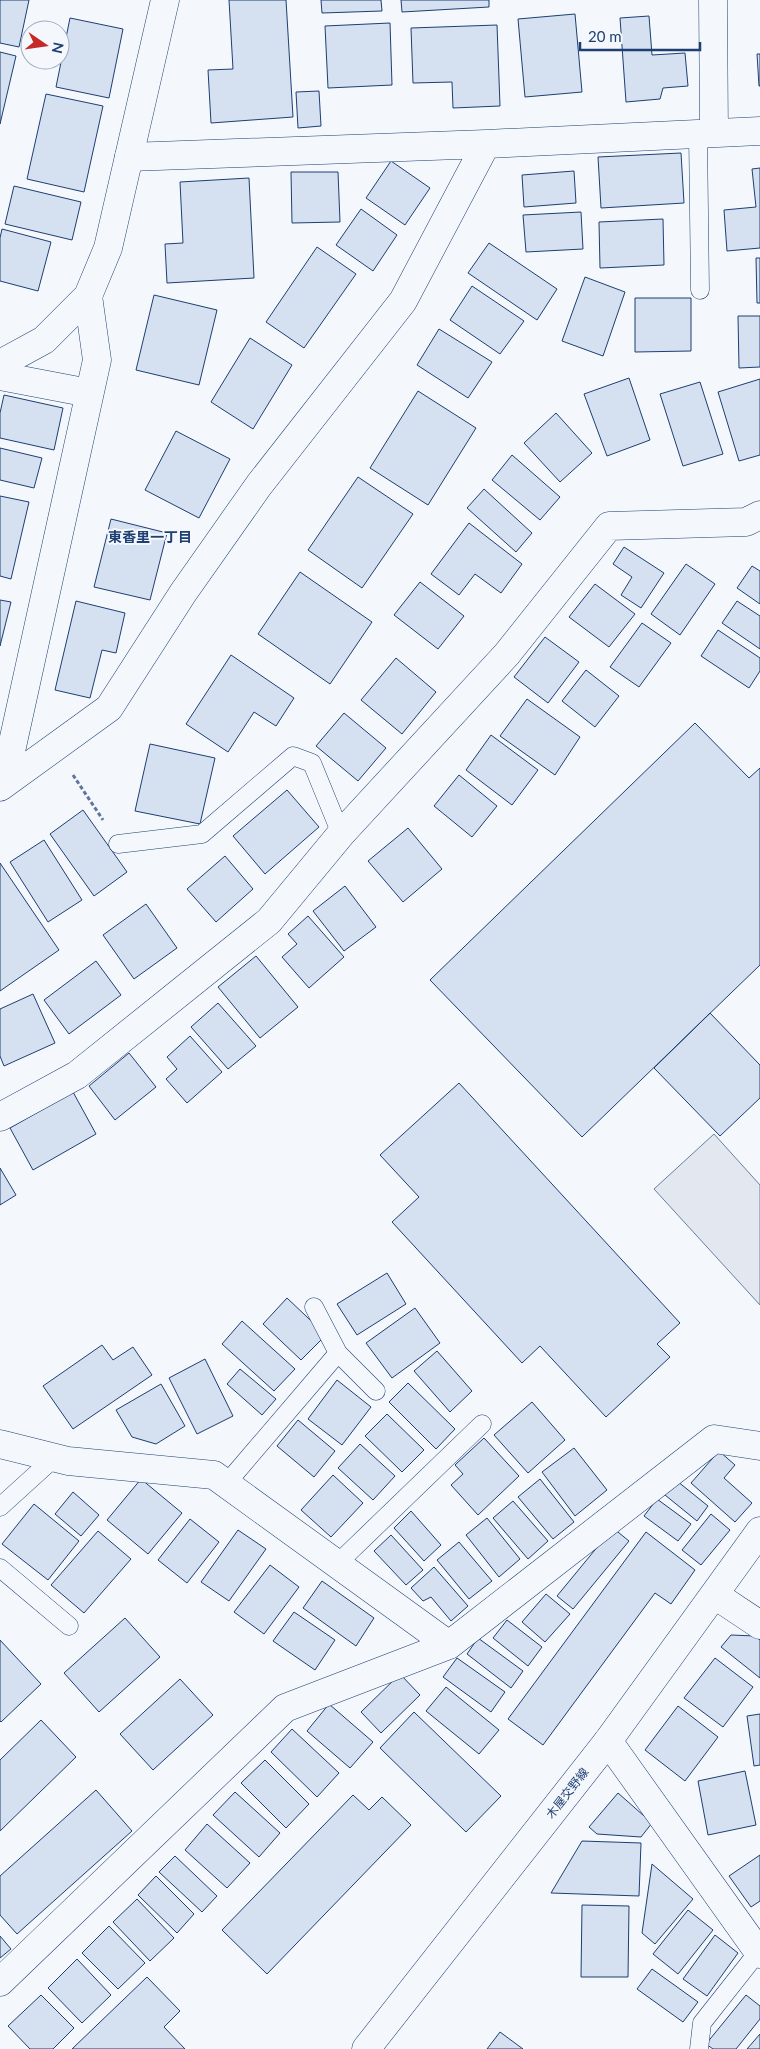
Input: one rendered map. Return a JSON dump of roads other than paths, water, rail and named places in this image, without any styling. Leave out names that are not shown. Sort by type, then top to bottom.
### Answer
[{"type":"street","points":[[0,364],[44,340],[88,296],[108,248],[165,0]]},
{"type":"street","points":[[706,134],[713,0]]},
{"type":"street","points":[[129,157],[486,144],[760,131]]},
{"type":"street","points":[[2,785],[109,708],[183,593],[259,485],[403,301],[486,144]]},
{"type":"street","points":[[2,785],[97,360],[88,296]]},
{"type":"street","points":[[0,376],[89,393]]},
{"type":"street","points":[[0,1117],[77,1075],[269,921],[341,834],[507,654],[609,526],[746,522],[760,515]]},
{"type":"street","points":[[0,1982],[285,1708],[449,1645],[714,1439],[760,1446]]},
{"type":"street","points":[[0,1444],[68,1461],[214,1476],[449,1645]]},
{"type":"street","name":"木屋交野線","points":[[366,2049],[608,1741],[760,1530]]},
{"type":"street","points":[[715,1595],[760,1625]]},
{"type":"street","points":[[608,1741],[759,1953]]},
{"type":"lane","points":[[700,290],[706,134]]},
{"type":"lane","points":[[118,844],[202,834],[293,756],[312,763],[341,834]]},
{"type":"lane","points":[[314,1307],[338,1353],[376,1391]]},
{"type":"lane","points":[[226,1484],[338,1353]]},
{"type":"lane","points":[[336,1564],[482,1424]]},
{"type":"lane","points":[[0,1507],[54,1458]]},
{"type":"lane","points":[[0,1568],[69,1626]]},
{"type":"lane","points":[[699,2049],[702,2023],[759,1953]]},
{"type":"district","name":"東香里一丁目","points":[[150,536]]}]
